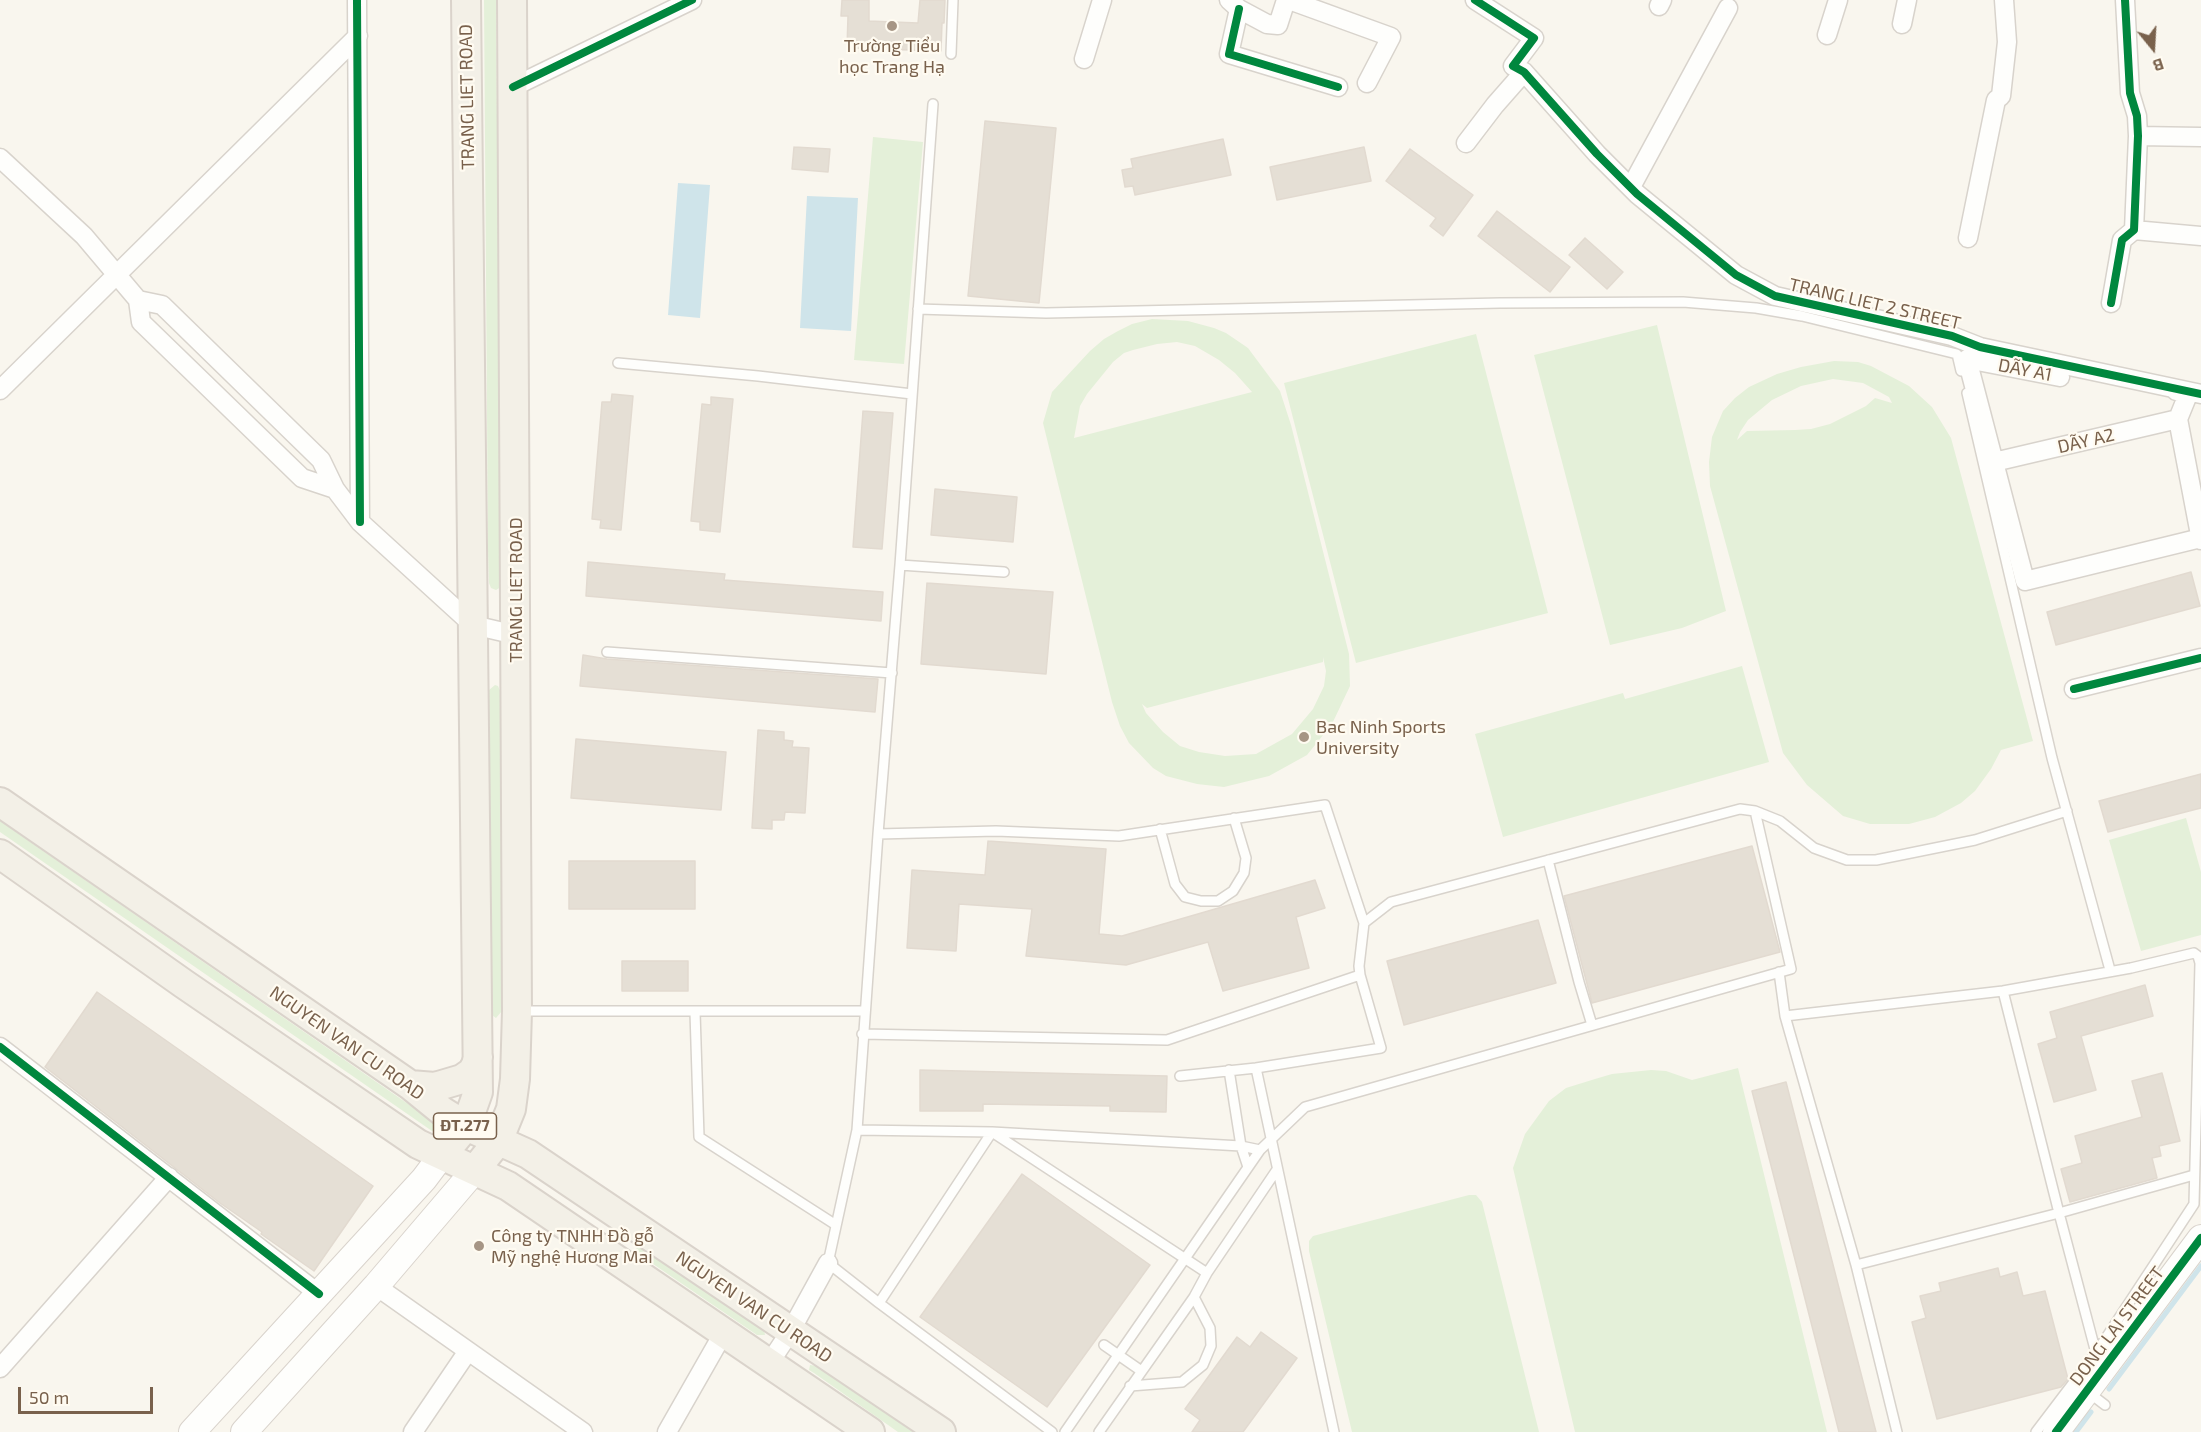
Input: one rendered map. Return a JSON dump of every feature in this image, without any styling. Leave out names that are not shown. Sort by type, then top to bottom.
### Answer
[{"type":"main road","name":"TRANG LIET ROAD","points":[[442,1155],[466,1126],[478,1092],[466,0]]},
{"type":"main road","name":"TRANG LIET ROAD","points":[[475,1170],[498,1141],[513,1100],[517,1011],[512,0]]},
{"type":"main road","name":"NGUYEN VAN CU ROAD","points":[[0,802],[410,1085],[442,1111],[466,1126],[528,1154],[941,1432]]},
{"type":"main road","name":"NGUYEN VAN CU ROAD","points":[[0,854],[193,991],[421,1146],[508,1186],[870,1432]]},
{"type":"main road","points":[[410,1085],[435,1087],[462,1079],[472,1071],[478,1057]]},
{"type":"street","points":[[357,0],[360,522]]},
{"type":"street","points":[[513,87],[692,0]]},
{"type":"street","points":[[1084,59],[1102,0]]},
{"type":"street","points":[[1338,87],[1229,54],[1234,4],[1267,24],[1278,25],[1287,0],[1391,37],[1367,83]]},
{"type":"street","points":[[1466,143],[1524,72],[1514,66],[1534,38],[1475,0]]},
{"type":"street","points":[[1827,34],[1838,0]]},
{"type":"street","points":[[1902,24],[1907,0]]},
{"type":"street","points":[[1968,238],[1996,100],[2001,96],[2007,42],[2004,0]]},
{"type":"street","points":[[2125,0],[2130,93],[2137,116],[2138,136],[2134,230]]},
{"type":"street","points":[[1631,187],[1728,8]]},
{"type":"street","points":[[0,390],[357,36]]},
{"type":"street","name":"TRANG LIET 2 STREET","points":[[1524,72],[1596,154],[1631,187],[1736,275],[1775,296],[1952,336],[1991,350],[2195,393]]},
{"type":"street","points":[[2138,136],[2201,137]]},
{"type":"street","points":[[0,158],[84,236],[138,300],[141,322],[302,478],[335,489]]},
{"type":"street","points":[[2110,303],[2122,240],[2134,230],[2201,236]]},
{"type":"street","points":[[138,300],[162,305],[321,460],[335,489],[360,522],[473,625],[516,635]]},
{"type":"street","name":"DÃY A1","points":[[1994,462],[1967,359],[2107,384],[2195,393]]},
{"type":"street","points":[[1994,462],[2025,581],[2201,538],[2178,419],[2195,393]]},
{"type":"street","name":"DÃY A2","points":[[1994,462],[2178,419]]},
{"type":"street","points":[[2074,689],[2201,658]]},
{"type":"street","points":[[0,1047],[319,1294]]},
{"type":"street","points":[[192,1432],[424,1179],[442,1155]]},
{"type":"street","points":[[244,1432],[376,1286],[475,1170]]},
{"type":"street","points":[[0,1368],[169,1178]]},
{"type":"street","name":"DONG LAI STREET","points":[[2056,1432],[2096,1398],[2201,1238]]},
{"type":"street","points":[[770,1362],[790,1332],[828,1263]]},
{"type":"street","points":[[376,1286],[583,1432]]},
{"type":"street","points":[[668,1432],[724,1332]]},
{"type":"street","points":[[413,1432],[468,1352]]},
{"type":"lane","points":[[951,54],[953,0]]},
{"type":"lane","points":[[933,104],[892,673],[862,1034],[857,1130],[828,1263],[879,1304],[1052,1432]]},
{"type":"lane","points":[[918,309],[1046,313],[1500,303],[1683,302],[1755,308],[1802,316],[1957,354],[2052,758],[2110,970]]},
{"type":"lane","points":[[618,363],[912,394]]},
{"type":"lane","points":[[900,565],[1004,572]]},
{"type":"lane","points":[[606,652],[892,673]]},
{"type":"lane","points":[[878,834],[996,831],[1119,836],[1325,805],[1365,923],[1359,966],[1360,975],[1381,1048],[1256,1068],[1180,1076]]},
{"type":"lane","points":[[1365,923],[1391,902],[1740,809],[1755,811],[1780,821],[1814,848],[1846,860],[1876,860],[1976,840],[2067,811]]},
{"type":"lane","points":[[1065,1432],[1260,1150],[1305,1107],[1791,969],[1755,811]]},
{"type":"lane","points":[[1160,829],[1175,884],[1185,897],[1201,901],[1218,901],[1233,891],[1244,873],[1246,858],[1234,818]]},
{"type":"lane","points":[[1548,860],[1592,1025]]},
{"type":"lane","points":[[1785,1016],[2003,991],[2131,968],[2194,953],[2198,956],[2200,963],[2194,1204],[2096,1353],[2036,1432]]},
{"type":"lane","points":[[1779,972],[1785,1016],[1856,1265],[1897,1432]]},
{"type":"lane","points":[[862,1034],[1167,1040],[1360,975]]},
{"type":"lane","points":[[2003,991],[2096,1353]]},
{"type":"lane","points":[[517,1011],[864,1011]]},
{"type":"lane","points":[[695,1012],[699,1137],[836,1225]]},
{"type":"lane","points":[[1256,1068],[1276,1171],[1334,1432]]},
{"type":"lane","points":[[1229,1070],[1241,1146],[1248,1167]]},
{"type":"lane","points":[[857,1130],[992,1132],[1241,1146],[1260,1150]]},
{"type":"lane","points":[[992,1132],[1207,1273]]},
{"type":"lane","points":[[879,1304],[992,1132]]},
{"type":"lane","points":[[1099,1432],[1140,1370],[1194,1297],[1207,1273],[1276,1171]]},
{"type":"lane","points":[[1856,1265],[2194,1176]]},
{"type":"lane","points":[[1130,1386],[1182,1382],[1203,1365],[1211,1346],[1209,1328],[1194,1297]]},
{"type":"lane","points":[[1104,1345],[1140,1370]]},
{"type":"green space","points":[[484,0],[496,0],[501,587],[496,590],[491,588],[489,583],[488,551]]},
{"type":"green space","points":[[873,137],[923,142],[904,364],[854,360]]},
{"type":"green space","points":[[1152,319],[1188,321],[1226,333],[1248,348],[1280,391],[1291,425],[1349,654],[1350,686],[1332,724],[1307,755],[1269,776],[1224,787],[1197,784],[1166,776],[1153,768],[1129,743],[1120,726],[1112,702],[1043,423],[1052,392],[1104,339],[1132,324]],"holes":[[[1177,342],[1195,346],[1219,360],[1235,373],[1252,392],[1074,438],[1080,406],[1113,362],[1124,353],[1133,350]],[[1323,657],[1326,671],[1324,686],[1313,709],[1292,734],[1256,754],[1225,756],[1180,746],[1163,732],[1146,713],[1142,704],[1147,708],[1323,662]]]},
{"type":"green space","points":[[1657,325],[1726,611],[1682,628],[1610,645],[1534,355]]},
{"type":"green space","points":[[1476,334],[1548,613],[1356,663],[1284,383]]},
{"type":"green space","points":[[1834,361],[1858,362],[1871,366],[1909,386],[1932,407],[1951,438],[2033,741],[2001,750],[1975,791],[1961,803],[1935,817],[1909,824],[1870,824],[1843,816],[1807,785],[1783,753],[1710,486],[1709,462],[1712,437],[1723,411],[1749,387],[1777,374]],"holes":[[[1833,379],[1863,383],[1889,397],[1892,403],[1875,398],[1866,406],[1830,424],[1811,429],[1747,431],[1737,440],[1748,420],[1772,400],[1801,386]]]},
{"type":"green space","points":[[1742,666],[1769,762],[1503,837],[1475,734],[1623,693],[1625,699]]},
{"type":"green space","points":[[495,685],[501,693],[502,978],[502,1011],[496,1018],[492,1015],[491,1009],[489,697],[489,690]]},
{"type":"green space","points":[[2186,818],[2201,872],[2201,935],[2141,951],[2109,840]]},
{"type":"green space","points":[[0,821],[424,1115],[437,1125],[437,1130],[432,1131],[0,832]]},
{"type":"green space","points":[[1738,1068],[1827,1432],[1575,1432],[1513,1168],[1525,1134],[1549,1101],[1566,1088],[1595,1079],[1612,1074],[1651,1070],[1666,1071],[1692,1080]]},
{"type":"green space","points":[[1476,1195],[1482,1202],[1539,1432],[1352,1432],[1309,1251],[1309,1241],[1313,1236]]},
{"type":"green space","points":[[636,1246],[642,1246],[764,1330],[765,1335],[757,1335],[637,1253]]},
{"type":"green space","points":[[810,1365],[817,1366],[913,1432],[898,1432],[809,1370]]},
{"type":"shaded area","points":[[678,183],[710,185],[700,318],[668,315]]},
{"type":"shaded area","points":[[807,196],[858,198],[851,331],[800,328]]},
{"type":"building","name":"Trường Tiểu học Trang Hạ","points":[[842,0],[869,0],[869,21],[918,23],[920,0],[945,0],[941,51],[847,48],[848,16],[841,16]]},
{"type":"building","points":[[985,121],[1056,128],[1039,303],[968,296]]},
{"type":"building","points":[[1223,139],[1231,175],[1135,195],[1133,186],[1125,187],[1122,170],[1133,168],[1131,159]]},
{"type":"building","points":[[794,147],[830,149],[828,172],[792,169]]},
{"type":"building","points":[[1364,147],[1371,181],[1277,200],[1270,167]]},
{"type":"building","points":[[1410,149],[1473,195],[1443,236],[1430,226],[1436,218],[1386,181]]},
{"type":"building","points":[[1497,211],[1570,267],[1550,292],[1478,236]]},
{"type":"building","points":[[1585,238],[1623,272],[1607,289],[1569,255]]},
{"type":"building","points":[[612,394],[633,396],[621,530],[600,528],[601,520],[592,519],[602,402],[611,402]]},
{"type":"building","points":[[711,397],[733,399],[720,532],[700,530],[700,522],[691,521],[702,404],[711,405]]},
{"type":"building","points":[[863,411],[893,413],[882,549],[853,547]]},
{"type":"building","points":[[935,489],[1017,497],[1013,542],[931,535]]},
{"type":"building","points":[[588,562],[725,574],[724,580],[883,592],[881,621],[586,596]]},
{"type":"building","points":[[2191,572],[2200,606],[2056,645],[2047,612]]},
{"type":"building","points":[[927,583],[1053,592],[1046,674],[921,664]]},
{"type":"building","points":[[583,655],[607,659],[878,679],[875,712],[580,686]]},
{"type":"building","points":[[758,730],[784,732],[784,740],[793,741],[792,747],[809,748],[805,813],[785,812],[784,820],[772,820],[772,829],[752,828]]},
{"type":"building","points":[[576,739],[726,752],[721,810],[571,798]]},
{"type":"building","points":[[2201,774],[2201,808],[2108,832],[2099,801]]},
{"type":"building","points":[[988,841],[1106,849],[1099,934],[1122,936],[1315,880],[1325,908],[1296,917],[1309,968],[1223,991],[1208,942],[1126,965],[1026,956],[1032,909],[959,904],[956,951],[907,948],[912,870],[985,875]]},
{"type":"building","points":[[1752,846],[1780,952],[1592,1003],[1564,896]]},
{"type":"building","points":[[569,861],[695,861],[695,909],[569,909]]},
{"type":"building","points":[[1538,920],[1556,983],[1404,1025],[1387,961]]},
{"type":"building","points":[[622,961],[688,961],[688,991],[622,991]]},
{"type":"building","points":[[2145,985],[2153,1016],[2081,1036],[2096,1090],[2054,1102],[2038,1044],[2057,1038],[2050,1012]]},
{"type":"building","points":[[97,992],[373,1186],[314,1271],[220,1203],[45,1067]]},
{"type":"building","points":[[920,1070],[1167,1076],[1166,1112],[1110,1111],[1110,1106],[983,1104],[983,1111],[920,1111]]},
{"type":"building","points":[[2162,1073],[2180,1141],[2159,1146],[2161,1156],[2152,1158],[2157,1178],[2070,1202],[2061,1169],[2082,1163],[2075,1136],[2142,1117],[2132,1081]]},
{"type":"building","points":[[1786,1082],[1876,1432],[1839,1432],[1752,1091]]},
{"type":"building","points":[[1022,1174],[1150,1265],[1047,1407],[920,1317]]},
{"type":"building","points":[[1998,1268],[2000,1277],[2017,1272],[2023,1296],[2045,1291],[2068,1379],[2061,1387],[1937,1419],[1912,1322],[1926,1318],[1920,1296],[1941,1291],[1939,1283]]},
{"type":"building","points":[[1261,1332],[1297,1358],[1243,1432],[1192,1432],[1200,1420],[1185,1409],[1237,1337],[1250,1347]]},
{"type":"waterway","points":[[2109,1389],[2201,1266]]},
{"type":"waterway","points":[[2076,1432],[2091,1412]]},
{"type":"cycle path","points":[[357,0],[360,522]]},
{"type":"cycle path","points":[[513,87],[692,0]]},
{"type":"cycle path","points":[[1475,0],[1534,38],[1513,66],[1524,72],[1597,154],[1637,194],[1736,275],[1775,296],[1952,336],[1980,347],[2201,394]]},
{"type":"cycle path","points":[[2111,303],[2122,240],[2134,230],[2138,136],[2137,116],[2130,93],[2125,0]]},
{"type":"cycle path","points":[[1239,9],[1229,54],[1338,87]]},
{"type":"cycle path","points":[[2074,689],[2201,658]]},
{"type":"cycle path","points":[[0,1047],[319,1294]]},
{"type":"cycle path","points":[[2056,1432],[2201,1238]]},
{"type":"place","name":"Trường Tiểu học Trang Hạ","points":[[892,26]]},
{"type":"place","name":"Bac Ninh Sports University","points":[[1304,737]]},
{"type":"place","name":"Công ty TNHH Đồ gỗ Mỹ nghệ Hương Mai","points":[[479,1246]]}]
